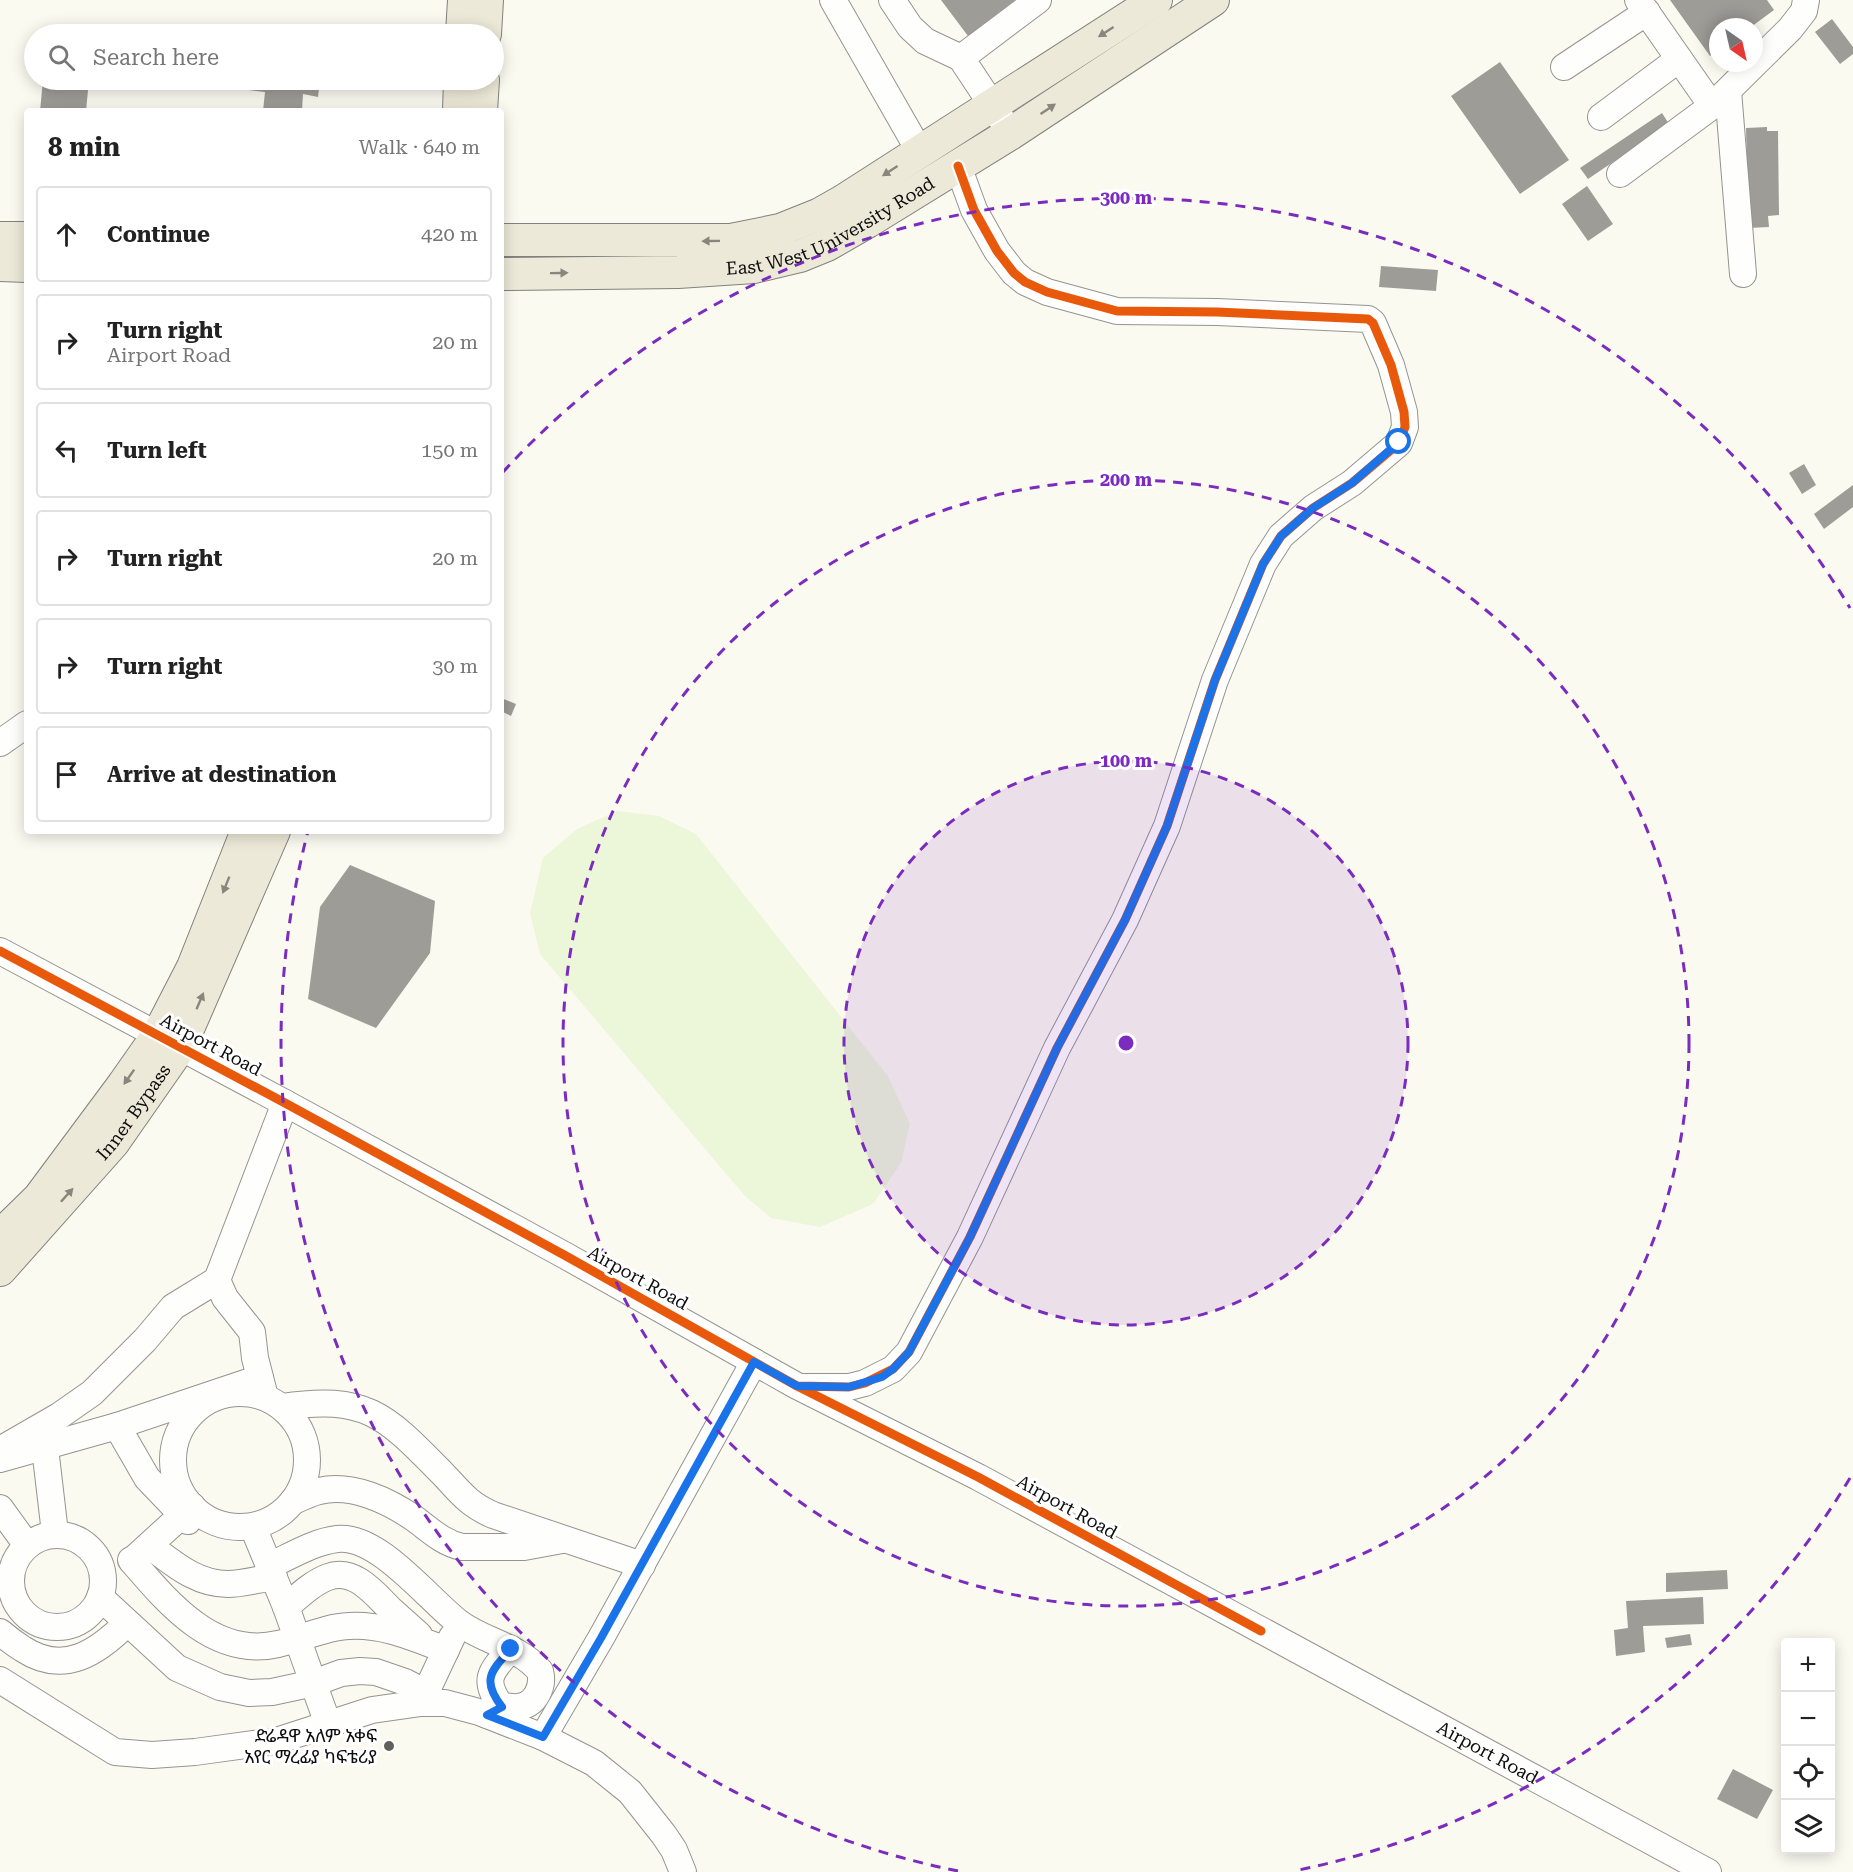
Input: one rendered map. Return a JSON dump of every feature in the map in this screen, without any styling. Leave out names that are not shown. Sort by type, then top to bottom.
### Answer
[{"type":"main road","points":[[463,24],[464,0]]},
{"type":"main road","points":[[486,24],[487,0]]},
{"type":"main road","name":"East West University Road","points":[[504,240],[719,241],[780,230],[820,214],[993,106],[1156,0]]},
{"type":"main road","name":"East West University Road","points":[[504,274],[678,272],[754,267],[800,256],[827,245],[867,222],[1010,134],[1213,0]]},
{"type":"main road","points":[[459,108],[460,90]]},
{"type":"main road","points":[[481,108],[482,90]]},
{"type":"main road","points":[[0,238],[24,238]]},
{"type":"main road","points":[[0,266],[24,266]]},
{"type":"main road","name":"Inner Bypass","points":[[0,1236],[39,1198],[123,1085],[169,1041],[193,967],[247,834]]},
{"type":"main road","name":"Inner Bypass","points":[[0,1270],[113,1143],[169,1041],[272,834]]},
{"type":"street","points":[[833,0],[920,152]]},
{"type":"street","points":[[892,0],[910,27],[925,41],[961,58],[1010,134]]},
{"type":"street","points":[[961,58],[1038,0]]},
{"type":"street","points":[[1620,174],[1720,99],[1790,29],[1804,11],[1806,0]]},
{"type":"street","points":[[1564,68],[1642,6],[1679,59],[1720,99],[1743,274]]},
{"type":"street","points":[[1601,117],[1679,59]]},
{"type":"street","points":[[797,1386],[849,1387],[865,1383],[893,1369],[909,1352],[970,1237],[1057,1048],[1125,920],[1167,826],[1215,680],[1263,564],[1281,536],[1313,508],[1352,483],[1399,442],[1405,427],[1404,412],[1391,365],[1373,323],[1368,319],[1217,312],[1117,311],[1047,292],[1025,282],[1014,273],[974,210],[958,166]]},
{"type":"street","points":[[0,743],[24,726]]},
{"type":"street","name":"Airport Road","points":[[0,951],[566,1256],[797,1386],[978,1478],[1708,1872]]},
{"type":"street","points":[[0,1450],[59,1416],[92,1393],[146,1340],[173,1306],[217,1280],[285,1103]]},
{"type":"street","points":[[117,1426],[147,1478],[187,1511],[199,1513],[214,1522],[255,1532],[293,1501],[304,1478],[307,1452],[303,1435],[294,1420],[269,1394],[255,1358],[252,1332],[225,1298],[217,1280]]},
{"type":"street","points":[[543,1737],[642,1565],[754,1362]]},
{"type":"street","points":[[187,1511],[174,1469],[174,1451],[178,1435],[187,1419],[200,1407],[215,1398],[232,1394],[269,1394],[311,1402],[340,1403],[368,1411],[384,1419],[400,1432],[473,1506],[493,1515],[642,1565]]},
{"type":"street","points":[[0,1460],[117,1426],[269,1394]]},
{"type":"street","points":[[45,1448],[55,1533]]},
{"type":"street","points":[[293,1501],[320,1491],[359,1492],[384,1501],[413,1518],[434,1535],[452,1545],[462,1547],[524,1547],[565,1539]]},
{"type":"street","points":[[187,1511],[102,1591],[93,1610],[82,1620],[69,1626],[55,1627],[41,1624],[28,1617],[18,1607],[8,1606],[11,1579],[21,1549],[48,1533],[55,1533],[73,1538],[86,1545],[96,1556],[102,1569],[102,1591],[127,1623],[177,1668],[220,1687],[249,1693],[272,1692],[314,1683],[341,1673],[376,1672],[405,1682],[424,1698]]},
{"type":"street","points":[[1,1513],[26,1544]]},
{"type":"street","points":[[255,1532],[286,1607],[328,1724]]},
{"type":"street","points":[[0,1680],[115,1752],[152,1755],[276,1741],[372,1710],[424,1698],[494,1711],[520,1707],[537,1695],[541,1687],[540,1671],[525,1656],[459,1623],[426,1591],[378,1552],[357,1540],[338,1539],[315,1544],[271,1571],[226,1584],[198,1578],[140,1553]]},
{"type":"street","points":[[140,1553],[168,1603],[201,1628],[225,1641],[261,1646],[277,1644],[328,1629],[364,1626],[395,1630],[437,1647]]},
{"type":"street","points":[[286,1607],[312,1585],[329,1576],[340,1574],[350,1576],[377,1595],[437,1647]]},
{"type":"street","points":[[0,1632],[24,1651],[61,1661],[77,1659],[89,1654],[113,1637],[127,1623]]},
{"type":"street","points":[[424,1698],[437,1647],[459,1623]]},
{"type":"street","points":[[494,1711],[489,1681],[496,1666],[511,1649]]},
{"type":"street","points":[[494,1711],[594,1762],[630,1792],[674,1850],[682,1872]]},
{"type":"green space","points":[[617,811],[659,816],[696,834],[888,1076],[910,1124],[901,1163],[873,1204],[820,1227],[771,1218],[744,1195],[540,954],[530,913],[543,858],[577,829]]},
{"type":"building","points":[[941,0],[1015,0],[968,36]]},
{"type":"building","points":[[1670,0],[1767,0],[1774,10],[1763,18],[1709,18],[1709,55]]},
{"type":"building","points":[[1832,19],[1853,47],[1853,54],[1840,64],[1815,32]]},
{"type":"building","points":[[1500,62],[1569,160],[1520,194],[1451,96]]},
{"type":"building","points":[[42,90],[88,90],[86,108],[40,108]]},
{"type":"building","points":[[249,90],[319,90],[318,97],[303,94],[302,108],[263,108],[265,92]]},
{"type":"building","points":[[1662,113],[1669,124],[1588,179],[1580,168]]},
{"type":"building","points":[[1767,127],[1767,131],[1778,131],[1779,215],[1768,216],[1769,227],[1748,228],[1746,128]]},
{"type":"building","points":[[1587,186],[1613,224],[1588,241],[1562,204]]},
{"type":"building","points":[[1381,266],[1438,270],[1436,291],[1379,287]]},
{"type":"building","points":[[1804,464],[1816,485],[1802,494],[1789,473]]},
{"type":"building","points":[[1853,485],[1853,507],[1824,529],[1814,514]]},
{"type":"building","points":[[504,699],[516,704],[511,716],[504,712]]},
{"type":"building","points":[[350,865],[435,901],[430,953],[376,1028],[308,999],[320,907]]},
{"type":"building","points":[[1727,1570],[1728,1589],[1666,1592],[1666,1573]]},
{"type":"building","points":[[1703,1597],[1704,1624],[1643,1626],[1645,1652],[1616,1656],[1614,1630],[1628,1628],[1626,1601]]},
{"type":"building","points":[[1690,1634],[1692,1645],[1667,1648],[1665,1638]]},
{"type":"building","points":[[1733,1769],[1773,1790],[1757,1819],[1717,1799]]},
{"type":"cycle path","points":[[797,1386],[849,1387],[865,1383],[893,1369],[909,1352],[970,1237],[1057,1048],[1125,920],[1167,826],[1215,680],[1263,564],[1281,536],[1313,508],[1352,483],[1399,443],[1405,427],[1404,412],[1391,365],[1373,323],[1368,319],[1217,312],[1117,311],[1047,292],[1025,282],[1014,273],[997,251],[974,210],[958,166]]},
{"type":"cycle path","points":[[0,951],[566,1256],[797,1386],[978,1477],[1261,1631]]},
{"type":"place","name":"ድሬዳዋ አለም አቀፍ አየር ማረፊያ ካፍቴሪያ","points":[[389,1746]]},
{"type":"route","points":[[511,1649],[496,1666],[489,1681],[490,1689],[502,1707],[487,1715],[543,1737],[601,1638],[754,1362],[797,1386],[849,1387],[882,1377],[909,1352],[970,1237],[1057,1048],[1125,920],[1167,826],[1215,680],[1263,564],[1281,536],[1313,508],[1352,483],[1399,442]]}]
